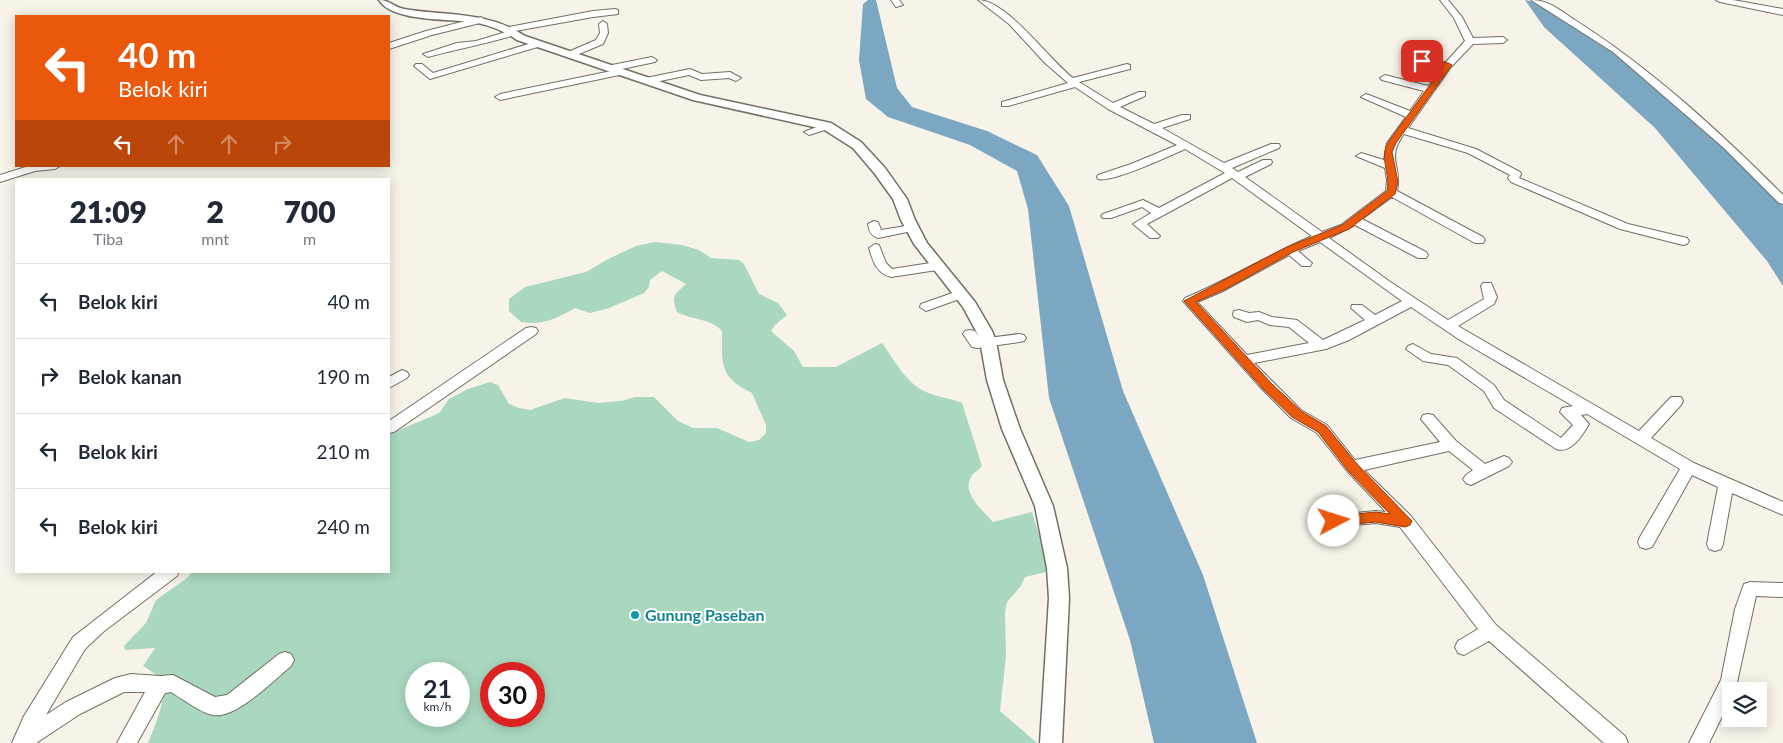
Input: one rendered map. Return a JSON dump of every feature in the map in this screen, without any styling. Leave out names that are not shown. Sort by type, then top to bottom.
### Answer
[{"type":"street","points":[[384,0],[389,6],[399,11],[481,20],[511,31],[538,44],[697,98],[827,126],[856,145],[880,172],[900,199],[921,244],[970,305],[976,335],[996,380],[1011,429],[1044,506],[1057,568],[1059,598],[1051,743]]},
{"type":"street","points":[[982,0],[1004,15],[1050,64],[1073,82],[1111,107],[1185,145],[1232,172],[1410,302],[1640,440],[1726,485],[1783,509]]},
{"type":"street","points":[[1444,0],[1458,17],[1470,41]]},
{"type":"street","points":[[1535,0],[1543,3],[1616,50],[1728,146],[1783,201]]},
{"type":"street","points":[[1720,0],[1783,12]]},
{"type":"street","points":[[428,54],[460,45],[477,44],[511,31],[615,12]]},
{"type":"street","points":[[390,46],[429,33],[481,20]]},
{"type":"street","points":[[571,54],[595,46],[600,42],[604,33],[603,24]]},
{"type":"street","points":[[1503,40],[1470,41],[1448,65],[1392,143],[1388,152],[1394,182],[1391,192],[1355,220],[1290,250],[1189,301],[1243,361],[1290,408],[1322,429],[1352,467],[1405,521],[1490,631],[1618,743]]},
{"type":"street","points":[[419,66],[430,76],[538,44]]},
{"type":"street","points":[[500,97],[568,84],[652,60]]},
{"type":"street","points":[[1420,61],[1448,65]]},
{"type":"street","points":[[1005,104],[1127,67]]},
{"type":"street","points":[[646,81],[690,72],[701,77],[730,75],[736,78]]},
{"type":"street","points":[[1385,78],[1430,90]]},
{"type":"street","points":[[1111,107],[1142,94]]},
{"type":"street","points":[[1366,97],[1413,116]]},
{"type":"street","points":[[1153,128],[1186,117]]},
{"type":"street","points":[[808,132],[827,126]]},
{"type":"street","points":[[1402,130],[1472,151],[1514,172],[1516,174],[1512,178],[1515,180],[1624,227],[1683,241]]},
{"type":"street","points":[[1102,177],[1135,166],[1185,145]]},
{"type":"street","points":[[1154,236],[1139,224],[1275,146]]},
{"type":"street","points":[[1361,156],[1390,166]]},
{"type":"street","points":[[1232,172],[1267,162]]},
{"type":"street","points":[[0,178],[34,168],[44,167]]},
{"type":"street","points":[[1391,192],[1479,240]]},
{"type":"street","points":[[1107,216],[1143,203],[1159,213]]},
{"type":"street","points":[[1355,220],[1422,255]]},
{"type":"street","points":[[874,224],[875,231],[881,234],[912,228]]},
{"type":"street","points":[[875,248],[885,272],[891,273],[937,266]]},
{"type":"street","points":[[1290,250],[1306,263]]},
{"type":"street","points":[[1448,326],[1490,301],[1492,297],[1487,286]]},
{"type":"street","points":[[926,307],[961,294]]},
{"type":"street","points":[[1243,361],[1286,351],[1321,346],[1344,337],[1410,302]]},
{"type":"street","points":[[1357,308],[1374,321]]},
{"type":"street","points":[[1239,314],[1247,318],[1259,316],[1270,321],[1292,323],[1321,346]]},
{"type":"street","points":[[390,427],[531,331]]},
{"type":"street","points":[[976,335],[1019,338]]},
{"type":"street","points":[[1413,349],[1428,358],[1452,361],[1489,388],[1499,404],[1561,445],[1564,445],[1582,424],[1567,412],[1586,409]]},
{"type":"street","points":[[390,381],[402,375]]},
{"type":"street","points":[[1640,440],[1676,401]]},
{"type":"street","points":[[1428,419],[1478,475],[1504,462]]},
{"type":"street","points":[[1352,467],[1451,445]]},
{"type":"street","points":[[1646,542],[1674,489],[1689,467]]},
{"type":"street","points":[[1715,544],[1726,485]]},
{"type":"street","points":[[1334,521],[1376,517],[1405,521]]},
{"type":"street","points":[[20,742],[79,643],[168,573]]},
{"type":"street","points":[[1699,743],[1730,681],[1744,609],[1750,589],[1783,590]]},
{"type":"street","points":[[1464,647],[1490,631]]},
{"type":"street","points":[[20,742],[73,708],[121,684],[131,682],[160,685],[173,683],[213,706],[222,706],[233,702],[285,660]]},
{"type":"street","points":[[127,743],[160,685]]},
{"type":"green space","points":[[655,242],[682,245],[699,250],[711,258],[739,260],[744,264],[759,294],[778,303],[787,315],[771,331],[794,351],[803,367],[836,367],[882,343],[906,376],[917,387],[933,395],[962,403],[982,466],[973,474],[969,481],[970,494],[993,522],[1032,512],[1050,571],[1025,577],[1021,586],[1007,602],[1005,612],[1006,656],[1000,711],[1037,743],[148,743],[163,695],[159,678],[143,666],[155,648],[125,650],[124,646],[146,623],[156,600],[191,573],[390,573],[390,434],[435,415],[440,412],[449,399],[468,389],[490,382],[498,385],[509,404],[530,410],[565,398],[598,403],[621,401],[635,397],[654,397],[678,421],[693,428],[717,428],[749,442],[759,440],[766,433],[766,425],[752,393],[733,381],[728,375],[723,361],[722,331],[713,324],[677,312],[674,299],[686,284],[662,271],[650,280],[649,287],[644,293],[609,308],[590,313],[575,308],[550,320],[529,323],[521,322],[509,311],[509,299],[525,287],[586,272],[636,246]]},
{"type":"water","points":[[868,0],[876,0],[897,88],[912,107],[987,131],[1037,155],[1069,206],[1123,391],[1203,575],[1257,743],[1154,743],[1130,640],[1049,398],[1028,209],[1017,171],[970,145],[888,117],[866,99],[859,60],[863,4]]},
{"type":"water","points":[[1525,0],[1540,3],[1620,56],[1706,130],[1783,206],[1783,286],[1767,261],[1655,128],[1544,27]]},
{"type":"place","name":"Gunung Paseban","points":[[635,615]]},
{"type":"route","points":[[1334,521],[1376,517],[1405,521],[1352,467],[1322,429],[1296,414],[1259,379],[1189,301],[1201,297],[1290,250],[1345,227],[1391,192],[1394,182],[1391,175],[1388,152],[1392,143],[1448,65],[1422,61]]}]
